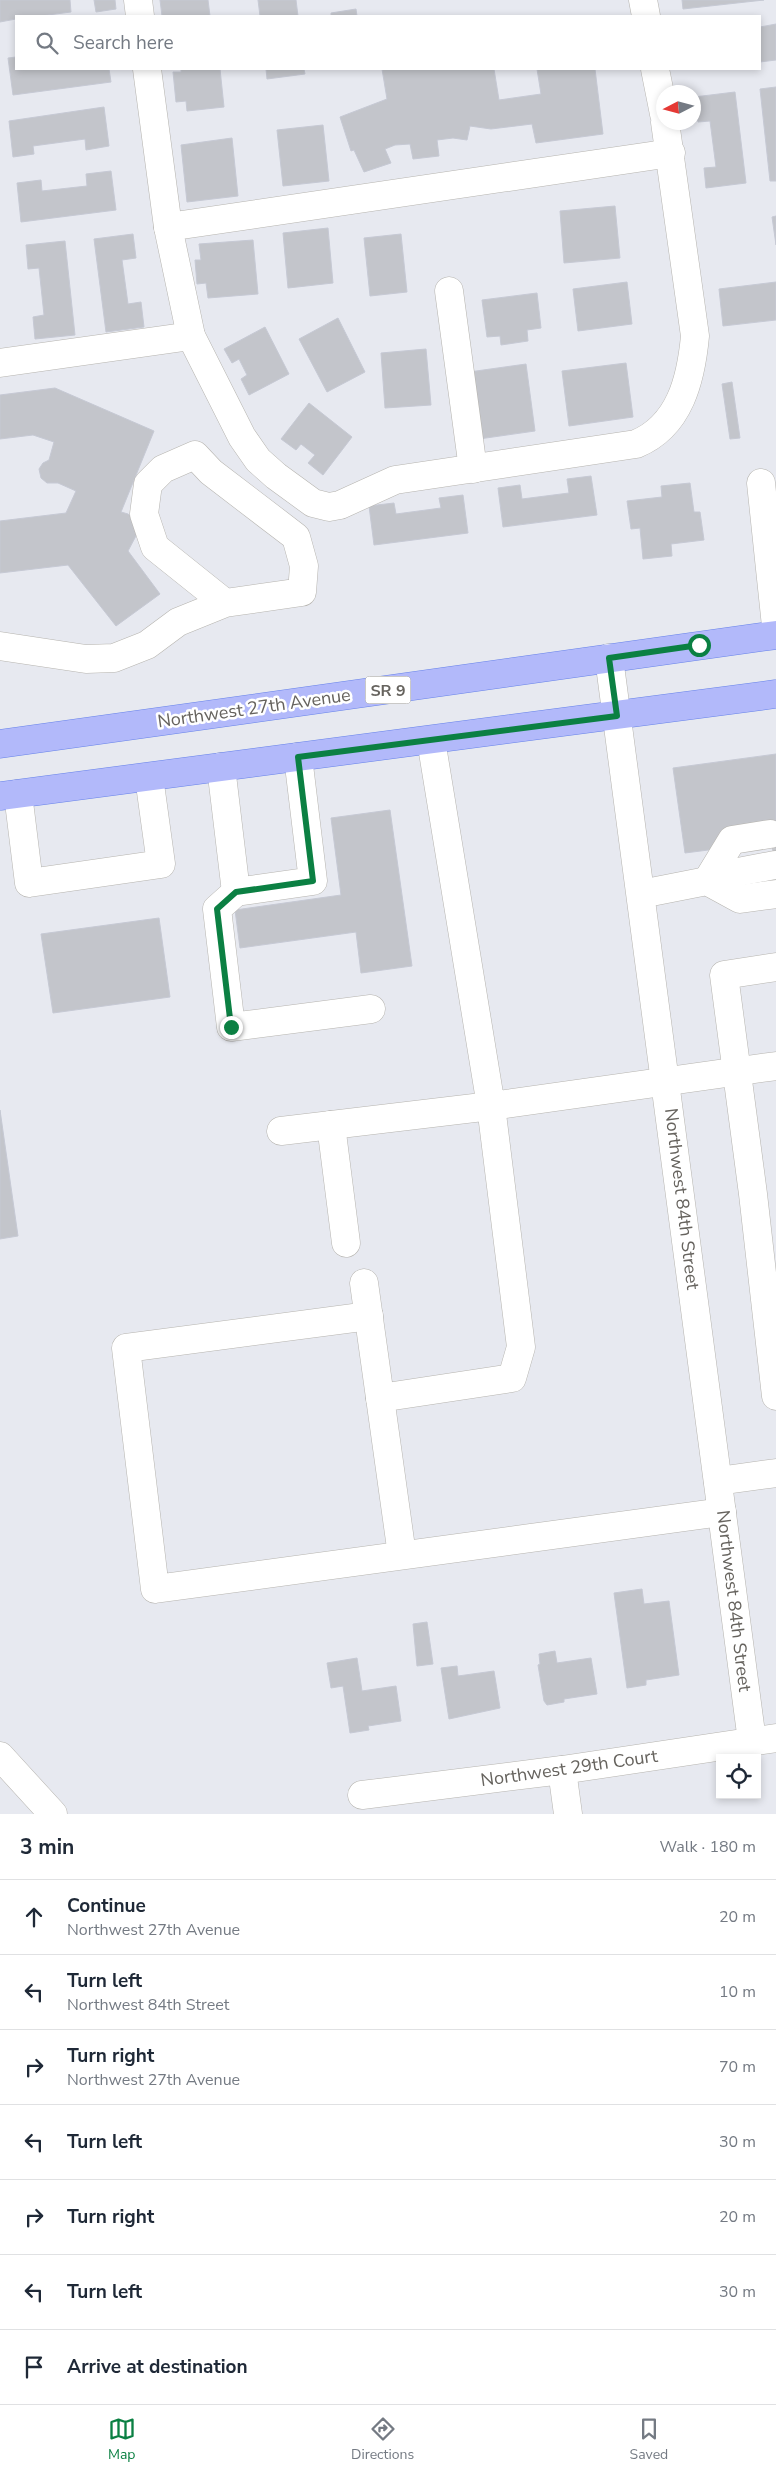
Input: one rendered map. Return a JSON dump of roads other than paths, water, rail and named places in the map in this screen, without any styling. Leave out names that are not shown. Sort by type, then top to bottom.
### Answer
[{"type":"main road","name":"Northwest 27th Avenue","points":[[0,744],[776,635]]},
{"type":"main road","points":[[9,795],[776,694]]},
{"type":"street","points":[[138,0],[140,15]]},
{"type":"street","points":[[643,0],[646,15]]},
{"type":"street","points":[[147,70],[168,227],[191,336],[242,437],[258,460],[276,476],[313,503],[329,507],[340,505],[395,480],[636,444],[652,438],[677,409],[692,366],[695,336],[667,130]]},
{"type":"street","points":[[655,70],[658,85]]},
{"type":"street","points":[[168,227],[671,153]]},
{"type":"street","points":[[449,291],[473,469]]},
{"type":"street","points":[[0,363],[191,336]]},
{"type":"street","points":[[0,646],[86,659],[114,658],[147,645],[178,622],[225,603],[302,592],[304,566],[296,537],[211,472],[195,455],[163,469],[148,484],[144,514],[155,547],[225,603]]},
{"type":"street","points":[[761,483],[776,626]]},
{"type":"street","name":"Northwest 84th Street","points":[[609,658],[722,1512],[764,1739]]},
{"type":"street","points":[[380,1398],[512,1378],[522,1347],[491,1106],[431,740]]},
{"type":"street","points":[[298,757],[313,881],[236,892],[217,909],[231,1027],[371,1009]]},
{"type":"street","points":[[221,768],[236,892]]},
{"type":"street","points":[[9,795],[29,883],[161,864],[150,777]]},
{"type":"street","points":[[641,894],[707,881],[740,885],[773,857],[732,840],[707,881]]},
{"type":"street","points":[[707,881],[740,899],[776,894]]},
{"type":"street","points":[[776,967],[724,975],[776,1396]]},
{"type":"street","points":[[281,1131],[491,1106],[776,1066]]},
{"type":"street","points":[[331,1125],[346,1243]]},
{"type":"street","points":[[364,1283],[402,1555]]},
{"type":"street","points":[[369,1316],[126,1348],[155,1589],[722,1512]]},
{"type":"street","points":[[718,1481],[776,1473]]},
{"type":"street","name":"Northwest 29th Court","points":[[362,1795],[562,1770],[764,1739]]},
{"type":"street","points":[[0,1756],[53,1814]]},
{"type":"street","points":[[562,1770],[568,1814]]},
{"type":"tunnel","points":[[772,849],[776,848]]}]
